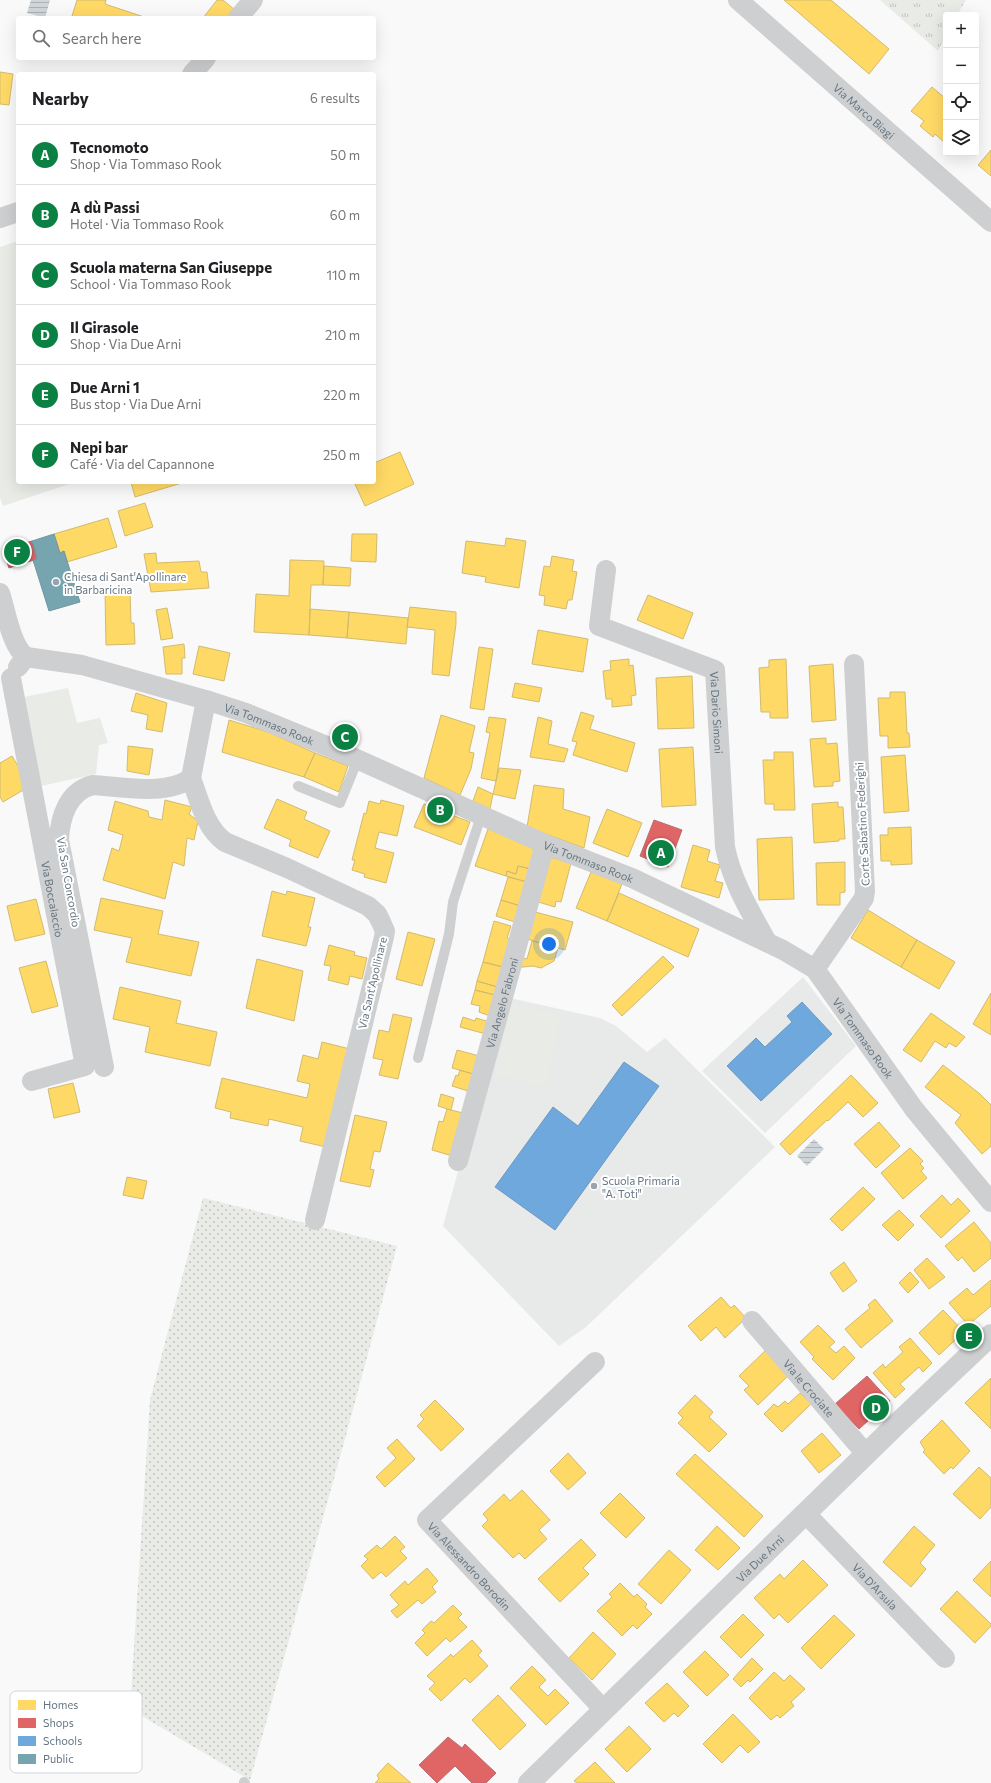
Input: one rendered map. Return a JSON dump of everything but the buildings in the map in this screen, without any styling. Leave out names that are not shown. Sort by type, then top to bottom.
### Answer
[{"type":"street","points":[[240,16],[253,0]]},
{"type":"street","name":"Via Marco Biagi","points":[[738,0],[991,222]]},
{"type":"street","points":[[194,72],[204,60]]},
{"type":"street","points":[[0,218],[16,213]]},
{"type":"street","name":"Via Dario Simoni","points":[[606,570],[599,626],[715,670],[725,847],[730,870],[736,885],[767,942]]},
{"type":"street","points":[[0,593],[19,650],[26,657],[0,695]]},
{"type":"street","name":"Via Tommaso Rook","points":[[26,657],[82,665],[206,700],[260,719],[358,759],[545,844],[632,878],[767,942],[815,969],[914,1109],[991,1202]]},
{"type":"street","name":"Corte Sabatino Federighi","points":[[815,969],[864,898],[865,890],[854,664]]},
{"type":"street","name":"Via Boccalaccio","points":[[11,678],[85,1066],[32,1081]]},
{"type":"street","points":[[191,778],[206,700]]},
{"type":"street","name":"Via San Concordio","points":[[104,1067],[59,840],[64,812],[73,796],[86,787],[162,789],[176,786],[191,778]]},
{"type":"street","name":"Via Sant'Apollinare","points":[[191,778],[211,828],[224,842],[287,868],[362,903],[376,914],[383,926],[384,937],[315,1220]]},
{"type":"street","name":"Via Angelo Fabroni","points":[[458,1161],[545,844]]},
{"type":"street","name":"Via Dario Simoni","points":[[727,924],[734,909],[736,885]]},
{"type":"street","name":"Via le Crociate","points":[[752,1321],[866,1454]]},
{"type":"street","name":"Via Due Arni","points":[[530,1783],[866,1454],[991,1335]]},
{"type":"street","name":"Via Alessandro Borodin","points":[[596,1362],[427,1520],[604,1710]]},
{"type":"street","name":"Via D'Arsula","points":[[806,1514],[945,1658]]},
{"type":"lane","points":[[298,786],[340,803],[358,759]]},
{"type":"lane","points":[[418,1058],[449,934],[453,902],[481,816]]},
{"type":"shaded area","points":[[31,0],[50,0],[46,16],[38,16],[27,13]]},
{"type":"shaded area","points":[[803,977],[856,1046],[765,1133],[702,1071]]},
{"type":"shaded area","name":"Scuola Primaria \"A. Toti\"","points":[[506,997],[600,1018],[616,1026],[647,1052],[665,1038],[775,1147],[586,1327],[559,1346],[443,1226]]},
{"type":"shaded area","points":[[814,1139],[824,1149],[807,1166],[797,1156]]},
{"type":"green space","points":[[880,0],[966,0],[959,12],[943,12],[943,41],[938,51]]},
{"type":"green space","points":[[16,242],[16,484],[69,484],[3,506],[0,497],[0,247]]},
{"type":"green space","points":[[68,688],[77,723],[100,718],[108,743],[99,745],[96,774],[41,786],[24,697]]},
{"type":"green space","points":[[511,1003],[561,1014],[546,1087],[496,1076]]},
{"type":"green space","points":[[203,1198],[397,1246],[250,1780],[142,1716],[142,1691],[131,1691],[150,1400]]},
{"type":"place","name":"Nepi bar","points":[[17,552]]},
{"type":"place","name":"Chiesa di Sant'Apollinare in Barbaricina","points":[[56,582]]},
{"type":"place","name":"Scuola materna San Giuseppe","points":[[345,737]]},
{"type":"place","name":"A dù Passi","points":[[440,810]]},
{"type":"place","name":"Tecnomoto","points":[[661,853]]},
{"type":"place","name":"Scuola Primaria \"A. Toti\"","points":[[594,1186]]},
{"type":"place","name":"Due Arni 1","points":[[969,1336]]},
{"type":"place","name":"Il Girasole","points":[[876,1408]]}]
